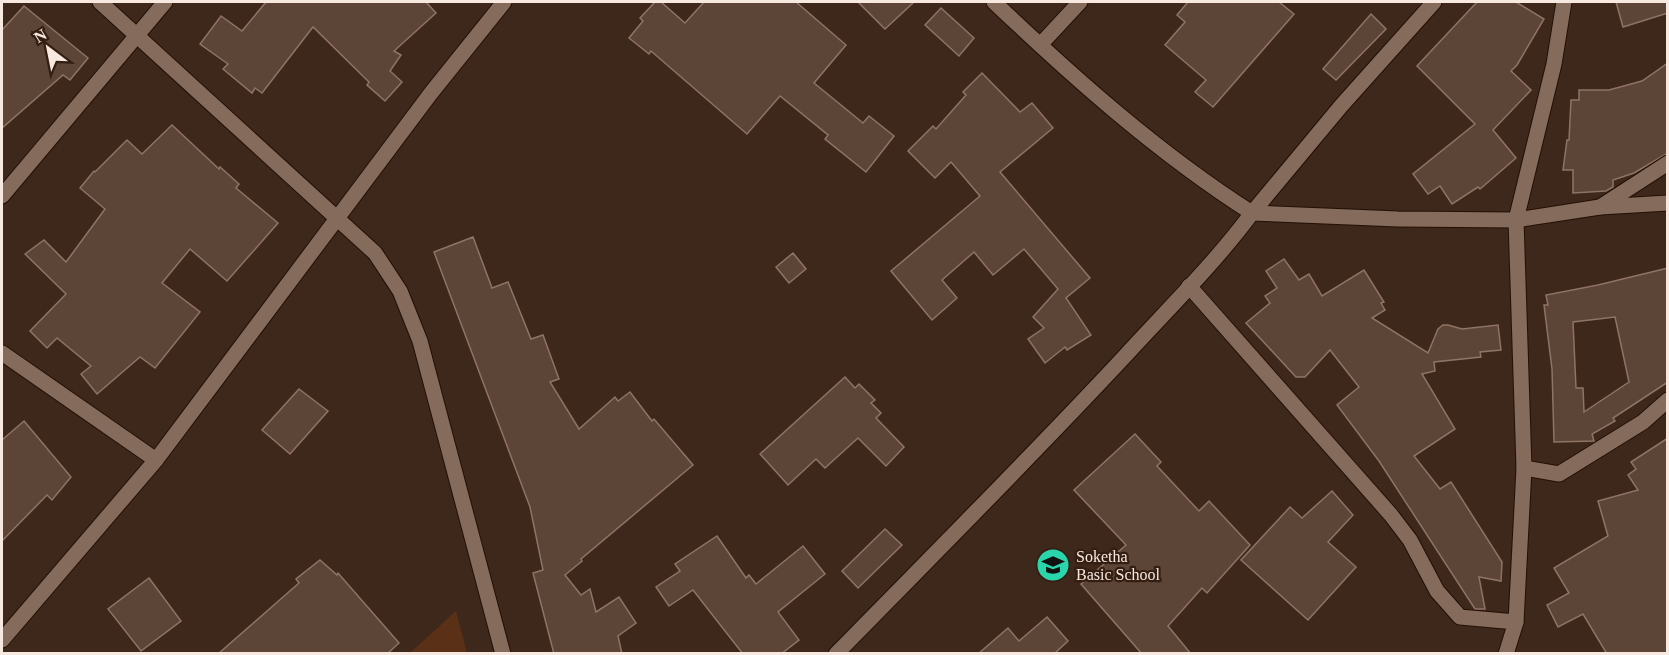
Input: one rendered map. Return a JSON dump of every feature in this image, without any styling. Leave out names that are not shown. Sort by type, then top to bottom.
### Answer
[{"type":"street","points":[[100,2],[138,34],[375,253],[400,291],[420,341],[503,654]]},
{"type":"street","points":[[2,196],[165,2]]},
{"type":"street","points":[[2,640],[156,460],[431,93],[504,2]]},
{"type":"street","points":[[994,2],[1040,45],[1182,166],[1252,213],[1398,219],[1516,220],[1600,207],[1668,203]]},
{"type":"street","points":[[1040,45],[1080,2]]},
{"type":"street","points":[[836,654],[1050,437],[1189,286],[1237,233],[1362,82],[1434,2]]},
{"type":"street","points":[[1506,654],[1516,622],[1524,468],[1516,220],[1554,64],[1564,2]]},
{"type":"street","points":[[1600,207],[1668,164]]},
{"type":"street","points":[[1189,286],[1391,515],[1410,540],[1437,591],[1460,617],[1516,622]]},
{"type":"street","points":[[2,353],[156,460]]},
{"type":"street","points":[[1524,468],[1559,474],[1643,422],[1668,400]]},
{"type":"shaded area","points":[[456,611],[467,653],[410,653]]},
{"type":"building","points":[[266,2],[426,2],[436,13],[394,51],[401,55],[390,71],[402,82],[385,101],[313,27],[262,93],[255,88],[252,93],[223,69],[228,64],[200,44],[221,16],[242,31]]},
{"type":"building","points":[[655,2],[661,2],[685,23],[704,2],[796,2],[846,45],[814,83],[863,123],[869,116],[894,136],[866,172],[825,139],[828,135],[780,96],[747,134],[651,51],[649,54],[629,38],[643,21],[640,18]]},
{"type":"building","points":[[858,2],[914,2],[885,29]]},
{"type":"building","points":[[1188,2],[1279,2],[1294,14],[1213,107],[1195,92],[1206,80],[1165,45],[1185,22],[1177,15]]},
{"type":"building","points":[[1477,2],[1516,2],[1544,19],[1517,65],[1511,71],[1531,90],[1493,130],[1516,158],[1480,189],[1478,187],[1452,204],[1440,186],[1428,194],[1413,174],[1475,124],[1417,66]]},
{"type":"building","points":[[1616,2],[1668,2],[1668,13],[1623,27]]},
{"type":"building","points":[[24,6],[88,58],[70,80],[63,75],[2,128],[2,30]]},
{"type":"building","points":[[941,8],[974,38],[959,56],[925,25]]},
{"type":"building","points":[[1371,14],[1386,29],[1336,80],[1323,69]]},
{"type":"building","points":[[1668,63],[1668,153],[1634,173],[1613,180],[1613,187],[1606,191],[1573,193],[1573,170],[1563,170],[1567,140],[1569,140],[1571,100],[1579,100],[1579,90],[1609,90],[1642,81]]},
{"type":"building","points":[[982,73],[1020,112],[1032,103],[1053,128],[1000,172],[1090,278],[1066,298],[1091,335],[1067,350],[1065,347],[1045,363],[1028,339],[1044,328],[1033,317],[1058,289],[1024,249],[993,275],[974,252],[942,280],[957,298],[932,320],[891,271],[980,196],[951,162],[935,178],[908,151],[933,126],[936,129],[966,95],[963,92]]},
{"type":"building","points":[[172,125],[219,169],[220,167],[239,184],[236,188],[278,223],[227,281],[190,249],[162,283],[200,312],[155,368],[140,357],[97,394],[81,374],[91,366],[57,338],[47,348],[30,331],[66,294],[25,254],[44,240],[66,262],[105,209],[80,188],[94,171],[127,140],[142,154]]},
{"type":"building","points":[[473,237],[492,288],[508,282],[531,339],[543,335],[559,379],[550,382],[579,429],[615,397],[618,401],[630,392],[652,421],[654,419],[693,465],[565,575],[581,595],[590,589],[596,612],[619,597],[636,623],[618,636],[622,654],[554,654],[533,573],[543,570],[530,507],[434,252]]},
{"type":"building","points":[[793,253],[806,269],[789,283],[776,267]]},
{"type":"building","points":[[1284,259],[1299,280],[1309,274],[1322,296],[1364,270],[1384,302],[1381,303],[1385,310],[1372,318],[1428,353],[1438,329],[1443,325],[1462,329],[1498,325],[1501,350],[1480,352],[1481,357],[1434,362],[1435,371],[1422,374],[1455,429],[1414,456],[1440,489],[1451,482],[1502,562],[1501,581],[1479,577],[1485,609],[1475,609],[1379,461],[1337,405],[1359,387],[1330,350],[1305,377],[1296,377],[1246,323],[1270,303],[1265,296],[1277,288],[1266,271]]},
{"type":"building","points":[[1668,268],[1668,382],[1613,418],[1615,421],[1592,434],[1594,441],[1554,442],[1552,369],[1544,305],[1548,305],[1546,295]],"holes":[[[1615,317],[1629,382],[1584,412],[1583,388],[1576,388],[1573,322]]]},
{"type":"building","points":[[845,377],[855,388],[859,384],[875,400],[871,403],[881,413],[876,418],[904,447],[886,466],[858,438],[825,468],[816,459],[788,485],[760,454]]},
{"type":"building","points":[[299,389],[328,411],[290,454],[262,430]]},
{"type":"building","points":[[24,421],[71,477],[52,500],[47,495],[2,541],[2,440]]},
{"type":"building","points":[[1135,434],[1161,462],[1157,466],[1199,511],[1209,501],[1250,545],[1207,593],[1202,588],[1168,626],[1191,654],[1142,654],[1081,584],[1126,545],[1074,490]]},
{"type":"building","points":[[1668,438],[1668,654],[1607,654],[1583,614],[1558,627],[1547,605],[1569,593],[1554,568],[1608,536],[1598,501],[1638,490],[1628,475],[1636,469],[1631,462]]},
{"type":"building","points":[[1332,491],[1353,515],[1328,542],[1356,567],[1308,620],[1241,560],[1290,507],[1302,518]]},
{"type":"building","points":[[885,529],[902,545],[858,588],[842,571]]},
{"type":"building","points":[[717,536],[746,578],[749,575],[756,584],[803,546],[825,574],[778,612],[799,640],[781,654],[743,654],[693,590],[669,606],[656,587],[680,571],[675,564]]},
{"type":"building","points":[[320,560],[337,575],[338,573],[399,643],[387,654],[218,654],[299,583],[296,579]]},
{"type":"building","points":[[149,578],[181,621],[141,651],[108,609]]},
{"type":"building","points":[[1047,617],[1068,641],[1054,654],[978,654],[1008,628],[1019,641]]},
{"type":"place","name":"Soketha Basic School","points":[[1053,565]]}]
